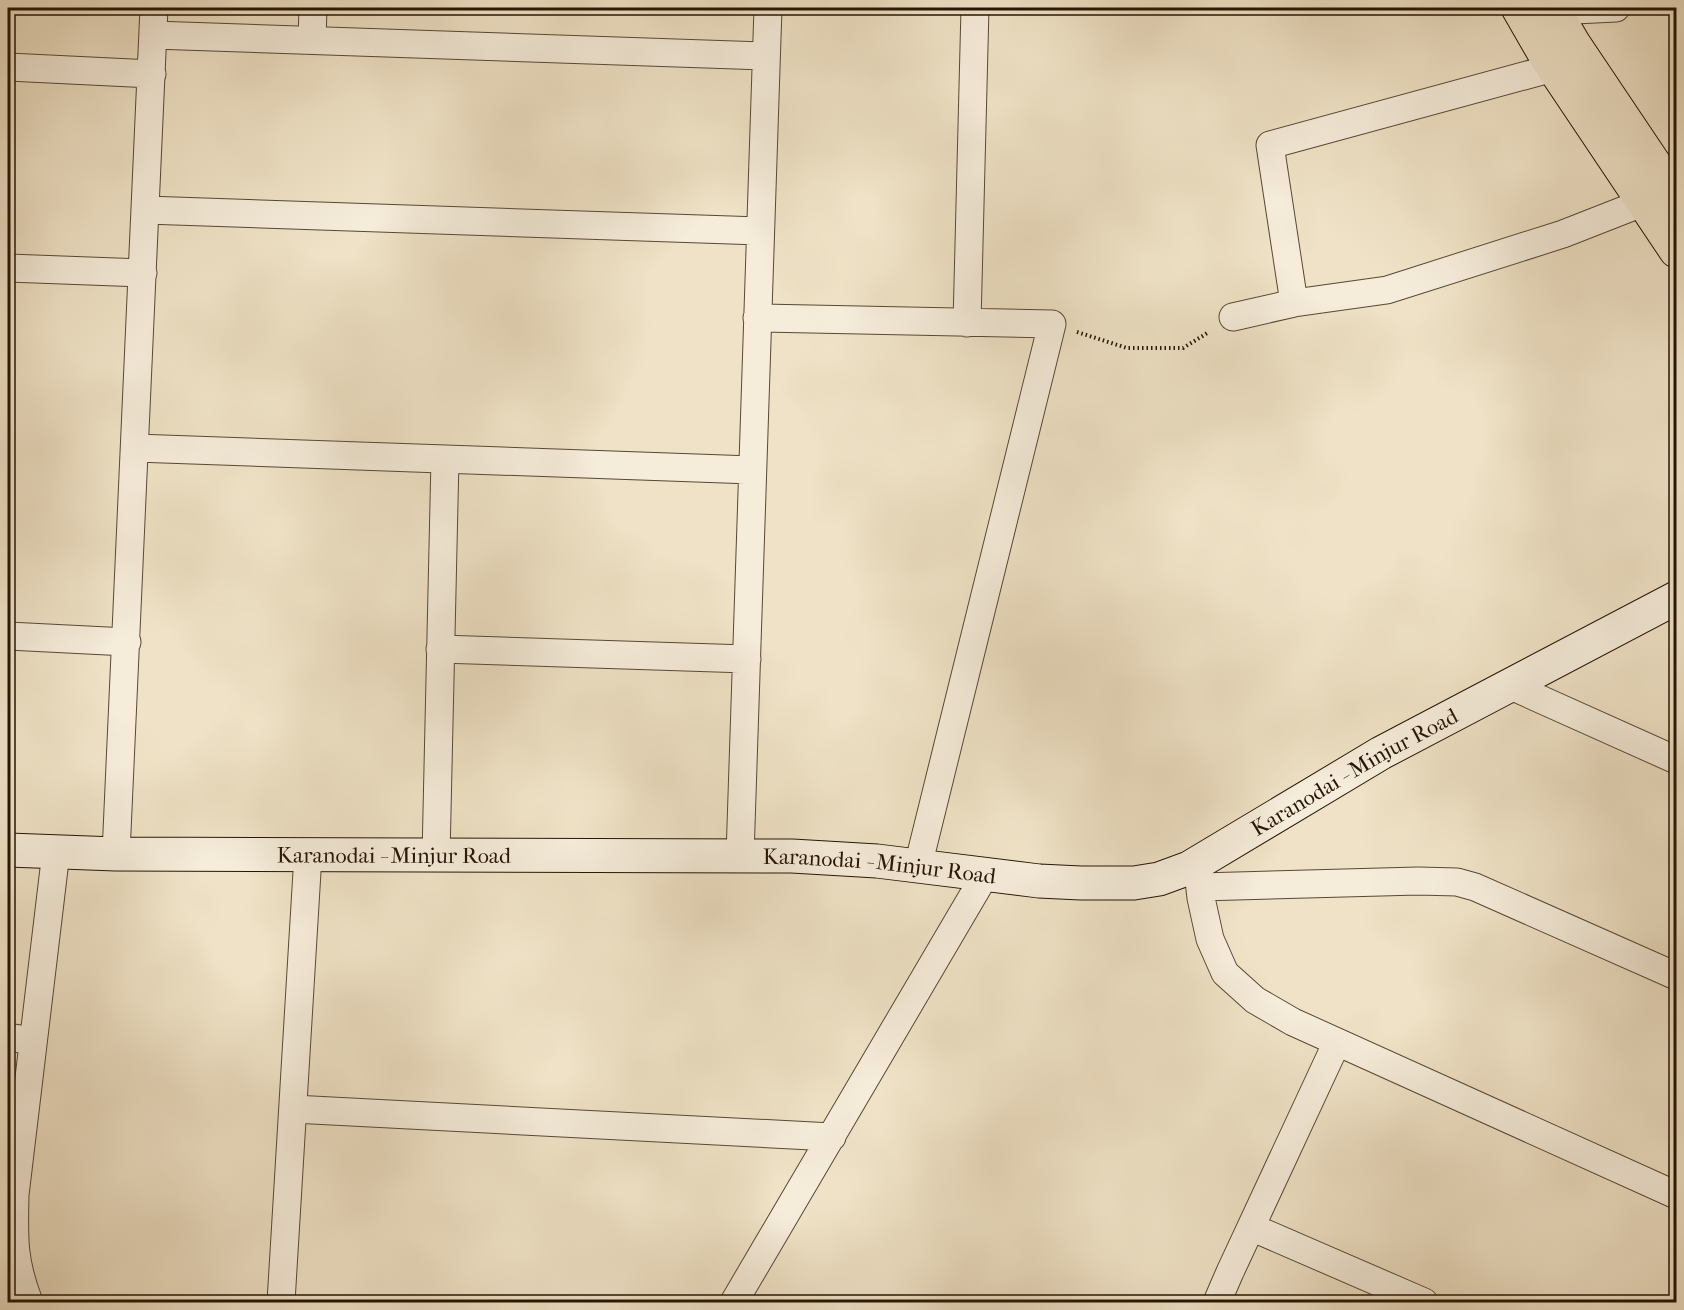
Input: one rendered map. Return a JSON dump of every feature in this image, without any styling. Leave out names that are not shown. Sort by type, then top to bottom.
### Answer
[{"type":"main road","points":[[1538,13],[1553,68],[1664,196]]},
{"type":"main road","points":[[1538,13],[1574,44],[1664,196],[1677,251]]},
{"type":"street","points":[[116,854],[154,8]]},
{"type":"street","points":[[312,40],[313,8]]},
{"type":"street","points":[[740,856],[768,8]]},
{"type":"street","points":[[967,323],[975,8]]},
{"type":"street","points":[[1538,13],[1616,8]]},
{"type":"street","points":[[153,35],[766,56]]},
{"type":"street","points":[[8,67],[152,74]]},
{"type":"street","points":[[1294,303],[1270,146],[1553,68]]},
{"type":"street","points":[[1233,317],[1294,303],[1387,290],[1563,234],[1664,196]]},
{"type":"street","points":[[146,210],[760,231]]},
{"type":"street","points":[[8,268],[143,273]]},
{"type":"street","points":[[758,318],[1052,324],[918,866]]},
{"type":"street","points":[[135,447],[752,470]]},
{"type":"street","points":[[436,856],[445,459]]},
{"type":"street","name":"Karanodai - Minjur Road","points":[[8,850],[116,854],[740,856],[843,859],[1039,881],[1134,884],[1198,875],[1381,753],[1677,598]]},
{"type":"street","points":[[8,636],[127,642]]},
{"type":"street","points":[[440,649],[747,659]]},
{"type":"street","points":[[1512,686],[1677,760]]},
{"type":"street","points":[[29,1302],[21,1281],[13,1245],[11,1213],[20,1039],[56,852]]},
{"type":"street","points":[[281,1302],[308,855]]},
{"type":"street","points":[[735,1302],[985,875]]},
{"type":"street","points":[[1677,976],[1475,887],[1457,882],[1198,875],[1209,939],[1225,973],[1255,1000],[1293,1022],[1677,1195]]},
{"type":"street","points":[[1217,1302],[1337,1042]]},
{"type":"street","points":[[293,1109],[832,1137]]},
{"type":"street","points":[[1251,1227],[1424,1302]]},
{"type":"path","points":[[1052,324],[1127,348],[1183,348],[1233,317]]}]
